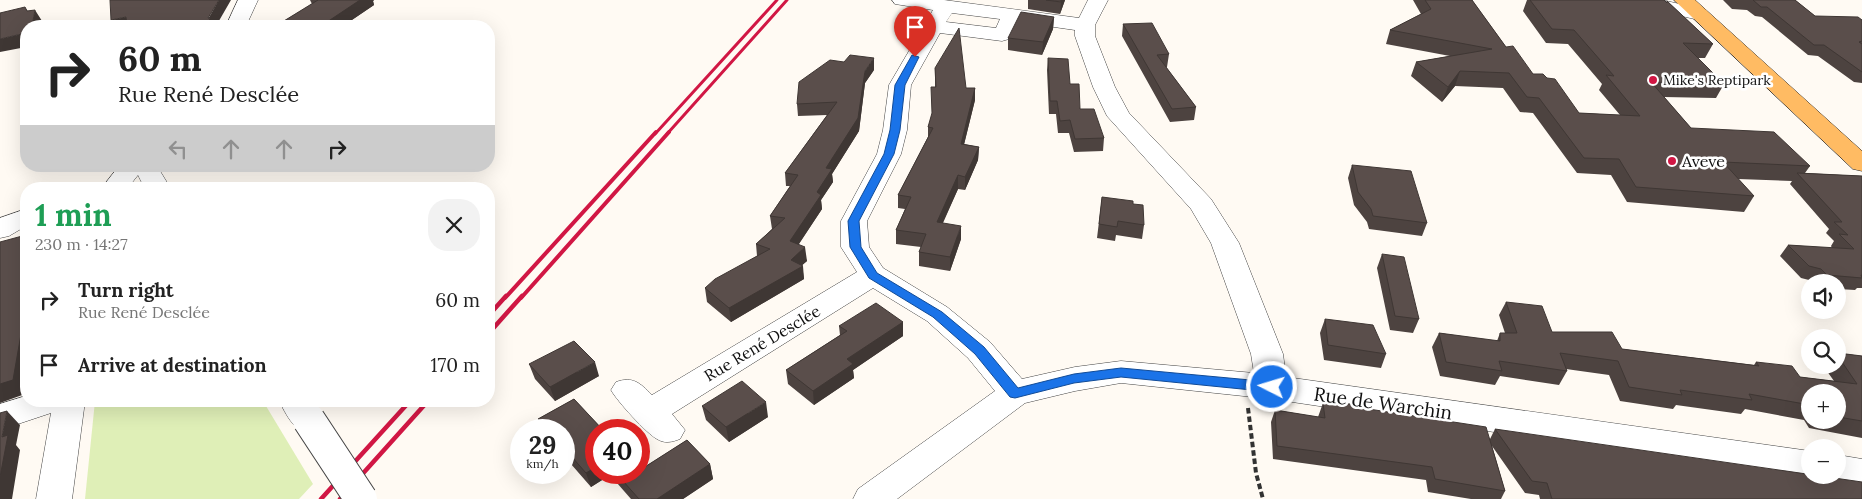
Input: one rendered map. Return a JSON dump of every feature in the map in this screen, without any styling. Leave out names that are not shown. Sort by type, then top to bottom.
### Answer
[{"type":"main road","points":[[1694,5],[1862,146]]},
{"type":"main road","points":[[1694,5],[1862,164]]},
{"type":"street","points":[[240,20],[248,0]]},
{"type":"street","points":[[902,0],[939,17],[1002,35],[1012,16],[1085,26]]},
{"type":"street","points":[[1098,0],[1085,26],[1094,64],[1115,110],[1202,205],[1225,243],[1267,354],[1260,386]]},
{"type":"street","points":[[1636,0],[1694,5]]},
{"type":"street","points":[[939,17],[900,85],[895,130],[889,154],[854,221],[856,247],[873,275],[937,314],[979,350],[1015,393]]},
{"type":"street","points":[[119,182],[127,172]]},
{"type":"street","points":[[0,230],[20,219]]},
{"type":"street","name":"Rue René Desclée","points":[[627,390],[660,421],[873,275]]},
{"type":"street","name":"Rue de Warchin","points":[[871,499],[1015,393],[1074,378],[1121,372],[1260,386],[1801,464]]},
{"type":"street","points":[[0,417],[30,407]]},
{"type":"street","points":[[54,499],[68,407]]},
{"type":"street","points":[[302,411],[361,499]]},
{"type":"street","points":[[1846,470],[1862,473]]},
{"type":"path","points":[[1260,386],[1256,473],[1263,499]]},
{"type":"green space","points":[[94,407],[267,407],[313,484],[299,499],[85,499]]},
{"type":"building","points":[[110,0],[219,0],[208,18],[211,18],[209,20],[126,20],[126,17],[111,20]]},
{"type":"building","points":[[318,0],[360,0],[330,20],[286,20]]},
{"type":"building","points":[[1425,0],[1472,0],[1506,47],[1513,46],[1533,74],[1543,74],[1547,78],[1555,79],[1579,113],[1640,116],[1606,75],[1614,76],[1574,30],[1552,29],[1530,0],[1664,0],[1667,3],[1667,1],[1713,44],[1683,43],[1724,84],[1651,82],[1691,128],[1774,132],[1810,166],[1723,162],[1754,196],[1636,187],[1619,159],[1584,158],[1539,98],[1527,97],[1509,73],[1460,71],[1448,87],[1416,62],[1492,49],[1390,30],[1431,9]]},
{"type":"building","points":[[1753,0],[1795,0],[1815,16],[1858,17],[1862,20],[1862,41],[1859,42],[1862,44],[1862,72],[1824,45],[1814,45],[1767,7],[1761,7]]},
{"type":"building","points":[[25,7],[27,11],[35,10],[33,20],[20,20],[20,34],[0,39],[0,13]]},
{"type":"building","points":[[1021,12],[1054,17],[1043,42],[1008,38]]},
{"type":"building","points":[[1152,23],[1169,54],[1157,55],[1196,107],[1172,109],[1123,24]]},
{"type":"building","points":[[959,28],[966,88],[975,88],[961,144],[979,147],[965,177],[958,175],[937,222],[961,226],[950,257],[919,252],[926,234],[896,230],[911,197],[898,195],[933,128],[928,127],[932,113],[931,87],[936,87],[935,68]]},
{"type":"building","points":[[850,55],[874,58],[865,71],[858,118],[826,168],[832,169],[817,192],[821,195],[790,241],[805,247],[791,260],[803,266],[729,308],[705,288],[715,279],[770,249],[756,244],[785,218],[770,216],[798,175],[785,173],[837,102],[797,104],[799,82],[830,60],[844,62]]},
{"type":"building","points":[[1048,58],[1068,59],[1070,84],[1079,84],[1080,109],[1094,109],[1104,138],[1075,139],[1070,120],[1060,121],[1057,101],[1050,101]]},
{"type":"building","points":[[1352,165],[1411,171],[1427,223],[1373,216],[1371,209],[1358,192]]},
{"type":"building","points":[[1797,173],[1862,176],[1862,278],[1846,277],[1846,274],[1826,274],[1821,269],[1809,266],[1788,245],[1854,249],[1839,234],[1848,235],[1834,222],[1842,222]]},
{"type":"building","points":[[1102,197],[1133,201],[1133,204],[1143,205],[1144,225],[1118,221],[1117,227],[1099,224]]},
{"type":"building","points":[[20,237],[20,340],[13,380],[0,384],[0,242]]},
{"type":"building","points":[[1382,254],[1404,257],[1419,319],[1395,316]]},
{"type":"building","points":[[1506,302],[1542,306],[1552,332],[1612,332],[1622,349],[1759,366],[1756,362],[1792,366],[1800,377],[1857,384],[1846,368],[1846,354],[1862,356],[1862,421],[1846,418],[1846,384],[1801,384],[1801,403],[1749,394],[1752,400],[1680,390],[1682,395],[1629,387],[1618,361],[1560,353],[1567,371],[1499,361],[1502,371],[1446,362],[1439,333],[1500,341],[1500,333],[1517,333]]},
{"type":"building","points":[[876,303],[903,322],[847,359],[853,364],[813,391],[786,370],[847,331],[839,326]]},
{"type":"building","points":[[1325,319],[1373,325],[1386,354],[1328,345]]},
{"type":"building","points":[[574,341],[595,362],[550,387],[529,364]]},
{"type":"building","points":[[742,381],[766,402],[726,427],[702,406]]},
{"type":"building","points":[[574,399],[593,419],[585,419],[585,472],[575,460],[575,419],[538,419]]},
{"type":"building","points":[[1323,403],[1351,404],[1362,408],[1486,427],[1505,491],[1435,479],[1432,467],[1277,446],[1275,410],[1325,418]]},
{"type":"building","points":[[7,411],[2,437],[8,435],[0,477],[0,413]]},
{"type":"building","points":[[1495,429],[1801,473],[1801,484],[1846,484],[1846,480],[1862,482],[1862,499],[1552,499],[1547,483],[1532,481]]},
{"type":"building","points":[[687,440],[710,464],[657,499],[639,499],[626,484],[650,484],[650,464]]},
{"type":"railway","points":[[655,134],[777,0]]},
{"type":"railway","points":[[667,134],[787,0]]},
{"type":"railway","points":[[505,298],[656,132]]},
{"type":"railway","points":[[521,298],[669,132]]},
{"type":"railway","points":[[495,308],[506,296]]},
{"type":"railway","points":[[495,326],[522,296]]},
{"type":"railway","points":[[321,499],[405,407]]},
{"type":"railway","points":[[340,499],[423,407]]},
{"type":"place","name":"Mike's Reptipark","points":[[1653,80]]},
{"type":"place","name":"Aveve","points":[[1672,161]]},
{"type":"route","points":[[915,57],[900,85],[895,130],[889,154],[854,221],[856,247],[873,275],[937,314],[979,350],[1015,393],[1074,378],[1121,372],[1272,387]]}]
